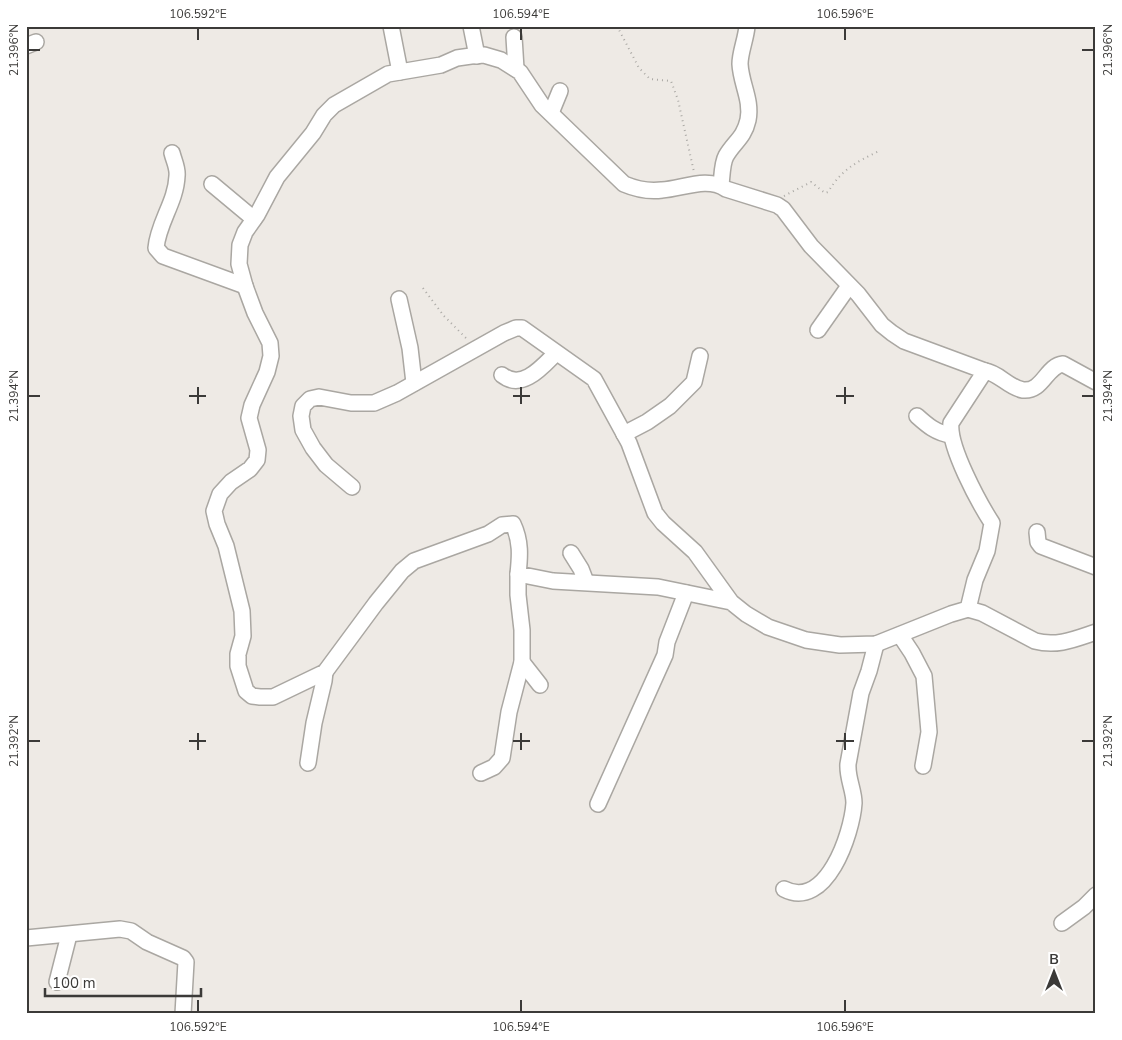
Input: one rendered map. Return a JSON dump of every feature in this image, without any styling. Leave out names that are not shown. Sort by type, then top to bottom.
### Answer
[{"type":"street","points":[[391,26],[400,72]]},
{"type":"street","points":[[471,26],[477,56]]},
{"type":"street","points":[[720,186],[725,157],[745,129],[749,113],[750,104],[740,63],[747,26]]},
{"type":"street","points":[[514,37],[516,69]]},
{"type":"street","points":[[481,773],[494,767],[502,758],[509,712],[522,662],[522,630],[518,596],[520,548],[513,524],[502,525],[488,534],[414,561],[402,571],[376,603],[325,672],[273,697],[260,698],[252,696],[246,691],[238,666],[238,654],[243,636],[242,611],[226,546],[214,511],[220,494],[231,482],[250,469],[257,460],[258,450],[249,418],[252,405],[267,372],[271,356],[270,343],[245,286],[239,264],[240,245],[245,232],[277,177],[313,133],[324,116],[334,106],[388,74],[442,65],[457,58],[484,56],[501,60],[520,72],[542,105],[624,184],[646,191],[696,184],[720,186],[726,190],[770,202],[783,209],[811,246],[849,286],[882,325],[904,341],[992,372],[1018,389],[1034,389],[1048,376],[1054,367],[1063,364],[1096,382]]},
{"type":"street","points":[[551,113],[560,91]]},
{"type":"street","points":[[172,153],[177,176],[174,194],[157,237],[156,248],[162,256],[245,286]]},
{"type":"street","points":[[212,184],[254,219]]},
{"type":"street","points":[[818,330],[849,286]]},
{"type":"street","points":[[399,299],[410,348],[414,383]]},
{"type":"street","points":[[352,487],[326,465],[313,448],[303,430],[301,416],[303,406],[310,399],[319,397],[351,404],[374,403],[397,393],[516,328],[529,332],[594,379],[624,434],[655,513],[663,523],[695,552],[731,602],[746,614],[768,627],[806,640],[840,645],[876,644],[968,609],[1042,643],[1069,642],[1096,632]]},
{"type":"street","points":[[502,375],[513,381],[528,378],[556,353]]},
{"type":"street","points":[[624,434],[647,422],[670,406],[694,382],[700,356]]},
{"type":"street","points":[[968,609],[975,580],[987,550],[992,523],[978,498],[951,435],[951,424],[985,371]]},
{"type":"street","points":[[917,416],[929,427],[942,434],[951,435]]},
{"type":"street","points":[[1037,532],[1038,542],[1041,546],[1096,566]]},
{"type":"street","points":[[571,553],[581,569],[586,582]]},
{"type":"street","points":[[518,574],[553,581],[658,587],[731,602]]},
{"type":"street","points":[[598,804],[665,655],[686,593]]},
{"type":"street","points":[[900,635],[924,676],[929,732],[923,766]]},
{"type":"street","points":[[784,889],[791,893],[806,893],[818,886],[836,864],[848,832],[854,801],[848,775],[848,764],[861,693],[870,671],[876,644]]},
{"type":"street","points":[[522,662],[540,685]]},
{"type":"street","points":[[308,763],[314,722],[325,672]]},
{"type":"street","points":[[1062,923],[1084,907],[1096,895]]},
{"type":"street","points":[[26,938],[70,935],[111,929],[132,932],[148,942],[183,958],[186,962],[183,1014]]},
{"type":"street","points":[[57,982],[70,935]]},
{"type":"path","points":[[617,26],[639,68],[650,79],[671,81],[678,100],[696,184]]},
{"type":"path","points":[[770,202],[811,182],[825,193],[828,192],[836,179],[844,171],[879,151]]},
{"type":"path","points":[[423,288],[444,316],[477,348]]}]
